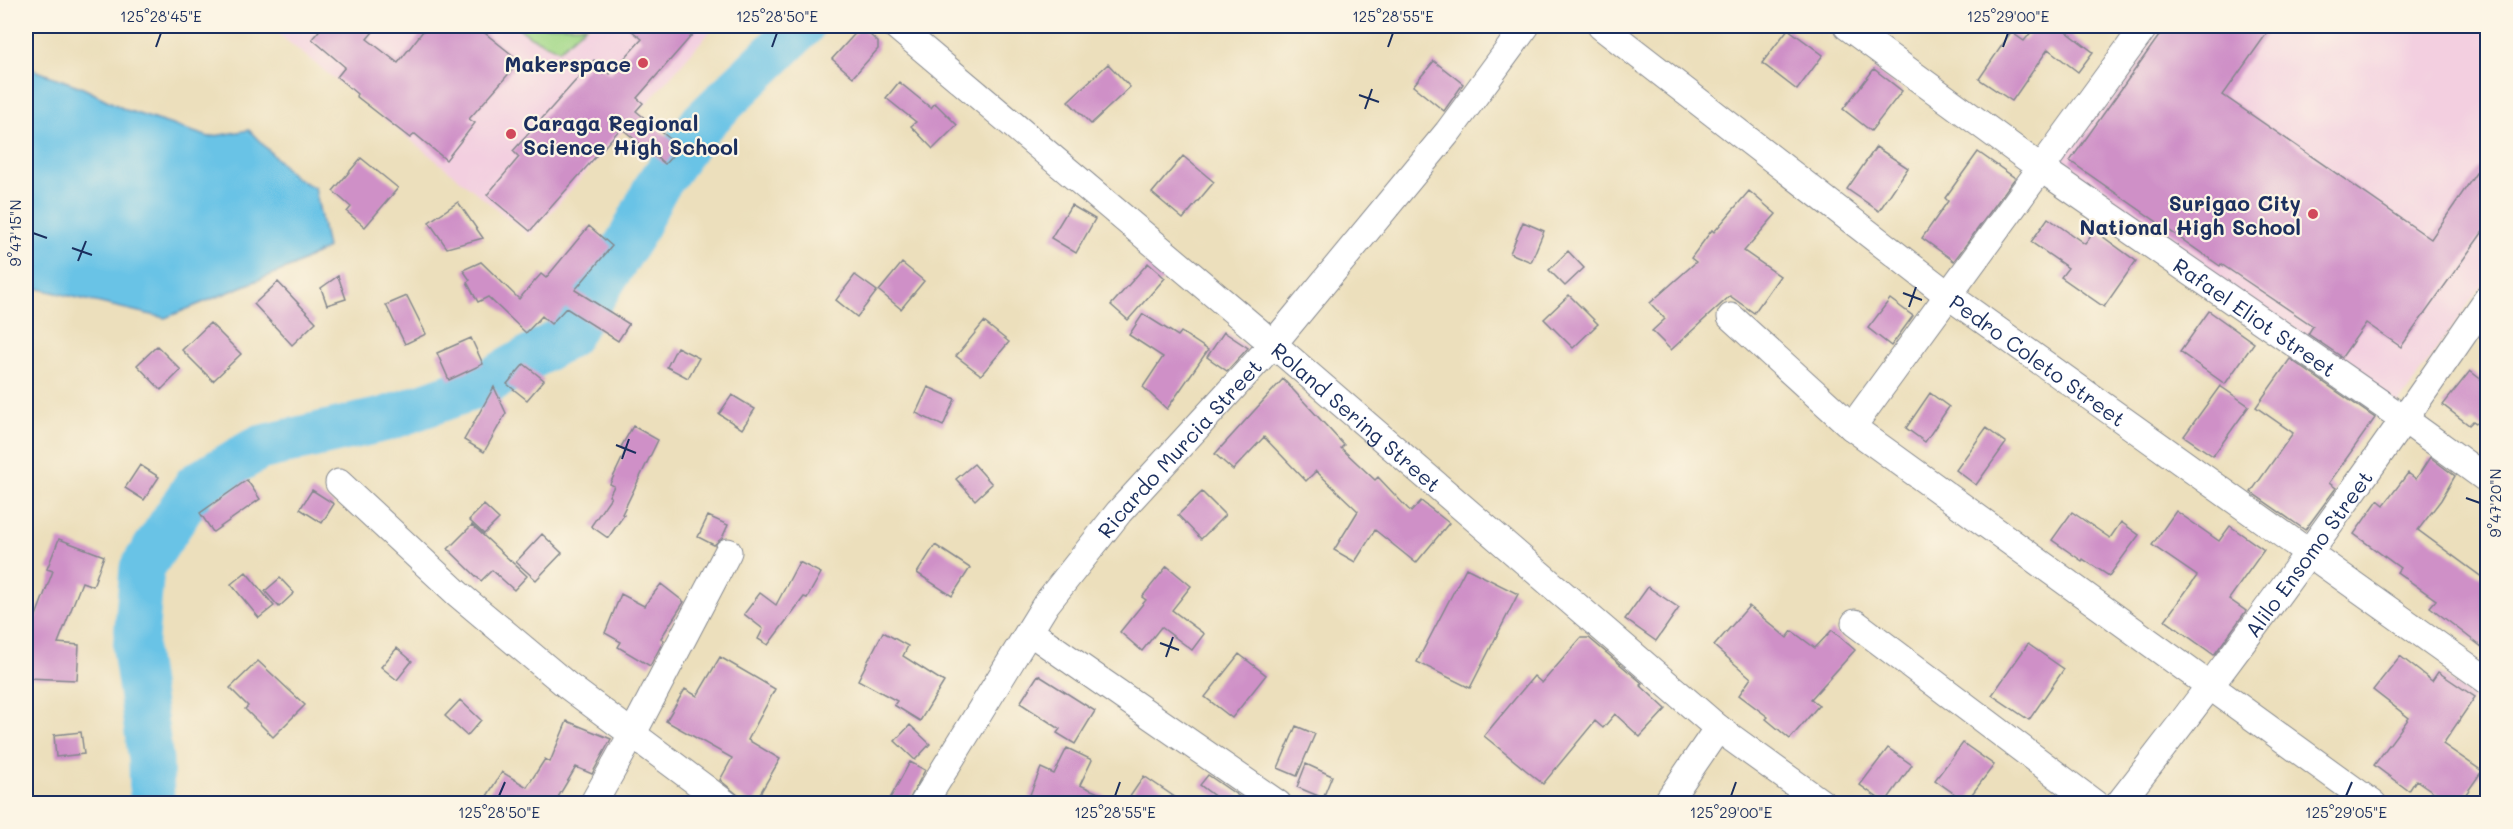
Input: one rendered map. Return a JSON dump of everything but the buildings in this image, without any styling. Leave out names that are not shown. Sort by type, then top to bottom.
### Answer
[{"type":"street","name":"Roland Sering Street","points":[[896,26],[1273,344],[1718,728],[1824,804]]},
{"type":"street","name":"Ricardo Murcia Street","points":[[923,804],[1046,604],[1119,512],[1273,344],[1448,132],[1526,26]]},
{"type":"street","name":"Pedro Coleto Street","points":[[1601,26],[1948,295],[2487,681]]},
{"type":"street","name":"Rafael Eliot Street","points":[[1847,26],[2042,169],[2405,420],[2487,480]]},
{"type":"street","points":[[1852,427],[2042,169],[2137,28]]},
{"type":"street","name":"Alilo Ensomo Street","points":[[2119,804],[2212,686],[2310,553],[2405,420],[2487,298]]},
{"type":"street","points":[[1731,317],[1852,427],[2373,804]]},
{"type":"street","points":[[339,483],[466,601],[568,686],[726,804]]},
{"type":"street","points":[[593,804],[728,552]]},
{"type":"street","points":[[1855,623],[2095,804]]},
{"type":"street","points":[[1030,632],[1278,804]]},
{"type":"street","points":[[1666,804],[1718,728]]},
{"type":"shaded area","name":"Caraga Regional Science High School","points":[[282,26],[715,26],[530,236],[276,32]]},
{"type":"shaded area","name":"Surigao City National High School","points":[[2156,26],[2487,26],[2487,278],[2398,404],[2053,168]]},
{"type":"green space","points":[[516,26],[586,26],[559,50],[531,37]]},
{"type":"water","points":[[26,67],[81,87],[126,110],[209,137],[249,130],[294,177],[315,188],[327,248],[293,266],[165,318],[26,286]]},
{"type":"waterway","points":[[152,804],[151,760],[135,650],[142,568],[196,485],[259,448],[386,419],[484,384],[568,336],[631,237],[655,189],[702,123],[802,26]]},
{"type":"place","name":"Makerspace","points":[[643,63]]},
{"type":"place","name":"Caraga Regional Science High School","points":[[511,134]]},
{"type":"place","name":"Surigao City National High School","points":[[2313,214]]}]
